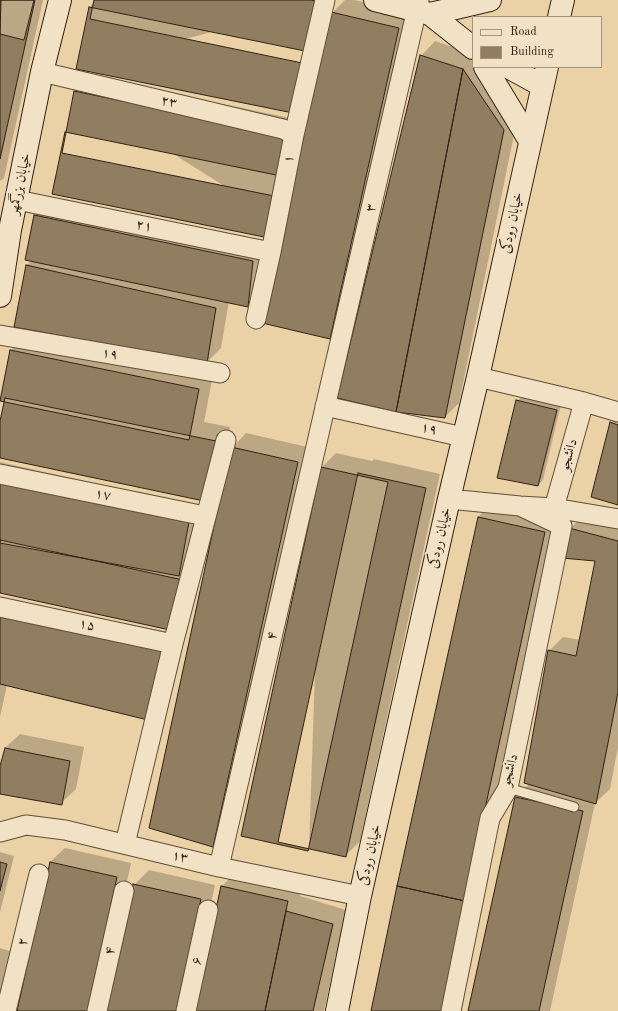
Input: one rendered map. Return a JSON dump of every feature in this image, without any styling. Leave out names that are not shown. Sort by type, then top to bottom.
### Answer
[{"type":"main road","name":"خیابان بزرگمهر","points":[[0,296],[5,229],[17,200],[42,72],[60,0]]},
{"type":"main road","points":[[375,0],[422,8],[487,0]]},
{"type":"main road","points":[[559,16],[563,0]]},
{"type":"main road","points":[[422,8],[472,47]]},
{"type":"main road","points":[[486,68],[530,141]]},
{"type":"main road","points":[[512,68],[545,77]]},
{"type":"main road","name":"خیابان رودکی","points":[[337,1011],[360,896],[545,77]]},
{"type":"street","name":"۱","points":[[256,318],[324,0]]},
{"type":"street","name":"۳","points":[[325,406],[422,8]]},
{"type":"street","name":"۲۳","points":[[42,72],[283,129],[294,135]]},
{"type":"street","name":"۲۱","points":[[17,200],[271,252]]},
{"type":"street","name":"۱۹","points":[[0,335],[220,373]]},
{"type":"street","points":[[478,377],[584,402],[618,412]]},
{"type":"street","name":"دانشجو","points":[[554,508],[584,402]]},
{"type":"street","name":"۱۹","points":[[325,406],[463,437]]},
{"type":"street","name":"۴","points":[[219,867],[325,406]]},
{"type":"street","points":[[125,844],[173,644],[226,440]]},
{"type":"street","name":"۱۷","points":[[0,474],[206,516]]},
{"type":"street","points":[[449,499],[554,508],[618,519]]},
{"type":"street","name":"دانشجو","points":[[451,1011],[490,818],[508,788],[562,526],[520,506]]},
{"type":"street","name":"۱۵","points":[[0,607],[173,644]]},
{"type":"street","name":"۱۳","points":[[0,832],[26,825],[65,830],[219,867],[360,896]]},
{"type":"street","name":"۲","points":[[6,1011],[39,874]]},
{"type":"street","name":"۴","points":[[97,1011],[124,891]]},
{"type":"street","name":"۶","points":[[186,1011],[208,910]]},
{"type":"lane","points":[[508,788],[574,807]]},
{"type":"building","points":[[0,0],[35,0],[0,159]]},
{"type":"building","points":[[1,0],[34,0],[24,40],[0,34]]},
{"type":"building","points":[[94,0],[311,0],[319,2],[307,64],[90,19]]},
{"type":"building","points":[[89,7],[305,51],[293,113],[76,69]]},
{"type":"building","points":[[331,12],[399,28],[330,339],[262,323]]},
{"type":"building","points":[[420,55],[463,69],[396,412],[337,398]]},
{"type":"building","points":[[463,69],[504,130],[445,418],[396,412]]},
{"type":"building","points":[[74,91],[291,136],[279,197],[62,153]]},
{"type":"building","points":[[65,132],[281,176],[269,238],[52,194]]},
{"type":"building","points":[[34,215],[253,261],[248,307],[25,260]]},
{"type":"building","points":[[26,265],[216,308],[207,363],[14,327]]},
{"type":"building","points":[[10,350],[199,389],[189,440],[0,401]]},
{"type":"building","points":[[5,398],[216,441],[204,501],[0,458],[0,421]]},
{"type":"building","points":[[516,400],[557,410],[538,486],[497,478]]},
{"type":"building","points":[[610,422],[618,425],[618,505],[591,497]]},
{"type":"building","points":[[231,447],[298,462],[213,847],[149,828]]},
{"type":"building","points":[[321,467],[388,482],[308,851],[241,836]]},
{"type":"building","points":[[358,473],[426,488],[346,857],[278,842]]},
{"type":"building","points":[[0,479],[189,522],[179,576],[0,543]]},
{"type":"building","points":[[478,517],[545,532],[465,901],[397,886]]},
{"type":"building","points":[[569,528],[618,541],[618,692],[596,804],[524,783],[548,650],[576,656],[595,561],[562,558]]},
{"type":"building","points":[[0,540],[183,580],[170,630],[0,593]]},
{"type":"building","points":[[0,615],[165,648],[148,720],[0,684]]},
{"type":"building","points":[[5,748],[70,761],[62,805],[0,794],[0,766]]},
{"type":"building","points":[[515,797],[583,811],[539,1011],[468,1011]]},
{"type":"building","points":[[0,862],[7,864],[0,891]]},
{"type":"building","points":[[50,862],[117,877],[88,1011],[17,1011]]},
{"type":"building","points":[[133,884],[201,899],[176,1011],[106,1011]]},
{"type":"building","points":[[221,886],[288,901],[265,1011],[194,1011]]},
{"type":"building","points":[[397,886],[465,901],[442,1011],[371,1011]]},
{"type":"building","points":[[286,911],[333,924],[313,1011],[265,1011]]}]
